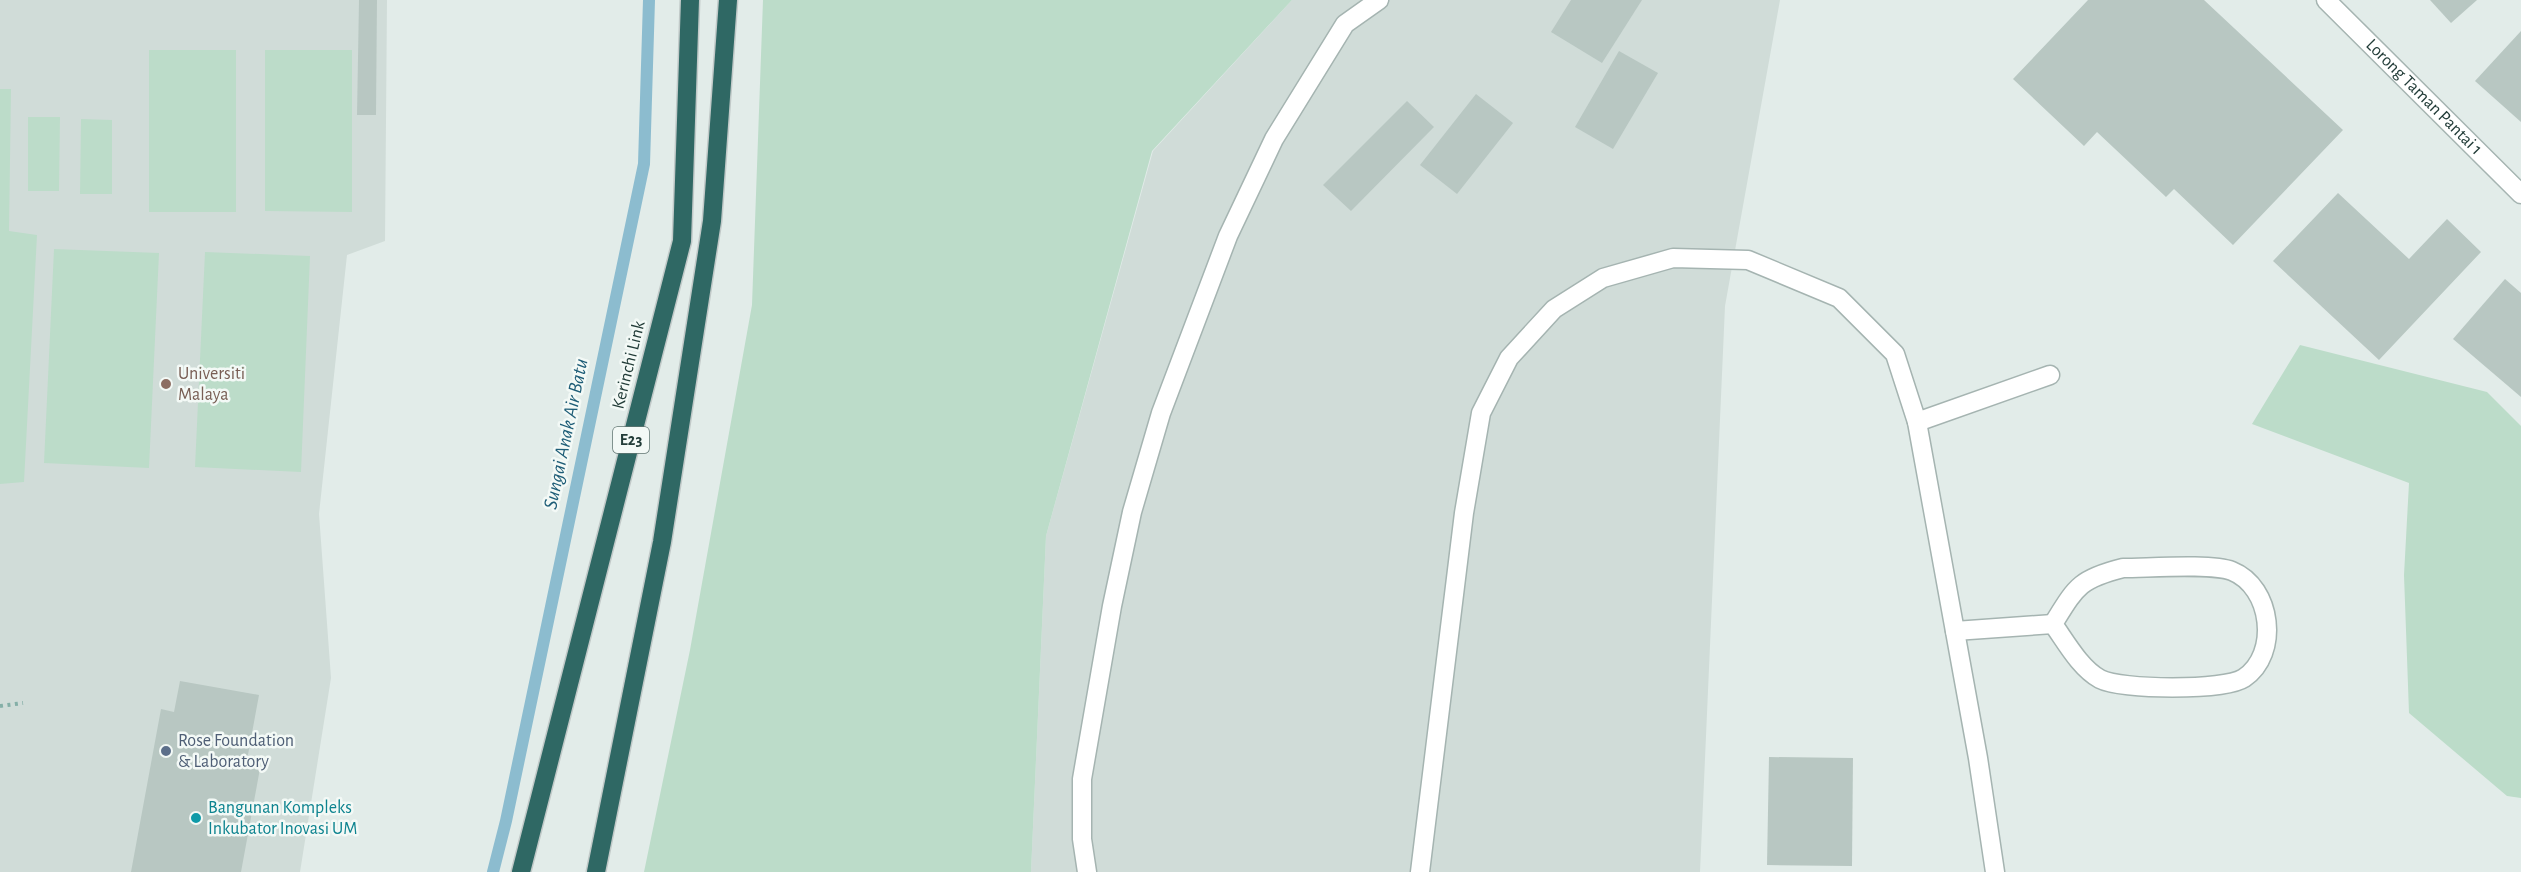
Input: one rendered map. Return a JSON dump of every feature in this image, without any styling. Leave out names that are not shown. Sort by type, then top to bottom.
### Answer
[{"type":"highway","name":"Kerinchi Link","points":[[521,872],[682,241],[690,0]]},
{"type":"highway","name":"E23","points":[[596,872],[662,542],[712,221],[728,0]]},
{"type":"street","points":[[1087,872],[1082,839],[1082,779],[1130,524],[1161,413],[1228,236],[1274,139],[1345,24],[1378,0]]},
{"type":"street","name":"Lorong Taman Pantai 1","points":[[2326,0],[2521,194]]},
{"type":"street","points":[[1420,872],[1464,513],[1482,413],[1509,358],[1554,309],[1603,278],[1673,258],[1748,260],[1839,298],[1895,354],[1917,422],[1978,758],[1995,872]]},
{"type":"street","points":[[1917,422],[2050,375]]},
{"type":"street","points":[[2123,568],[2215,568],[2231,571],[2245,578],[2256,590],[2263,604],[2266,636],[2263,652],[2256,666],[2244,678],[2230,684],[2214,687],[2124,685],[2101,680],[2091,672],[2053,624],[2075,588],[2101,573],[2123,568]]},
{"type":"street","points":[[1955,631],[2053,624]]},
{"type":"path","points":[[0,706],[23,703]]},
{"type":"shaded area","name":"Universiti Malaya","points":[[0,0],[387,0],[385,241],[347,255],[319,514],[331,678],[300,872],[0,872]]},
{"type":"shaded area","points":[[1292,0],[1780,0],[1725,306],[1700,872],[1031,872],[1046,536],[1153,151]]},
{"type":"green space","points":[[763,0],[1292,0],[1152,151],[1046,536],[1031,872],[644,872],[690,650],[752,305]]},
{"type":"green space","points":[[149,50],[236,50],[236,212],[149,212]]},
{"type":"green space","points":[[265,50],[352,50],[352,212],[265,211]]},
{"type":"green space","points":[[0,89],[11,89],[9,231],[37,235],[24,482],[0,484]]},
{"type":"green space","points":[[28,117],[60,117],[59,191],[28,191]]},
{"type":"green space","points":[[81,119],[112,120],[112,194],[80,194]]},
{"type":"green space","points":[[54,249],[159,253],[149,468],[44,463]]},
{"type":"green space","points":[[205,252],[310,256],[301,472],[195,467]]},
{"type":"green space","points":[[2300,345],[2487,392],[2521,426],[2521,798],[2507,796],[2409,713],[2404,575],[2409,483],[2252,424]]},
{"type":"building","points":[[359,0],[377,0],[376,115],[357,115]]},
{"type":"building","points":[[1571,0],[1642,0],[1602,63],[1551,32]]},
{"type":"building","points":[[2088,0],[2204,0],[2343,130],[2233,245],[2174,189],[2166,197],[2097,132],[2084,146],[2013,79]]},
{"type":"building","points":[[2430,0],[2477,0],[2451,23]]},
{"type":"building","points":[[2521,31],[2521,122],[2475,81]]},
{"type":"building","points":[[1619,51],[1658,73],[1613,149],[1575,127]]},
{"type":"building","points":[[1476,94],[1513,123],[1457,194],[1420,165]]},
{"type":"building","points":[[1407,101],[1434,127],[1351,211],[1323,185]]},
{"type":"building","points":[[2338,193],[2409,259],[2447,219],[2481,252],[2379,360],[2273,261]]},
{"type":"building","points":[[2505,279],[2521,293],[2521,397],[2453,339]]},
{"type":"building","name":"Bangunan Kompleks Inkubator Inovasi UM","points":[[180,681],[259,695],[247,760],[261,763],[241,872],[131,872],[161,709],[174,712]]},
{"type":"building","points":[[1769,757],[1853,758],[1852,866],[1767,865]]},
{"type":"waterway","name":"Sungai Anak Air Batu","points":[[493,872],[506,821],[644,164],[649,0]]},
{"type":"place","name":"Universiti Malaya","points":[[166,384]]},
{"type":"place","name":"Rose Foundation & Laboratory","points":[[166,751]]},
{"type":"place","name":"Bangunan Kompleks Inkubator Inovasi UM","points":[[196,818]]}]
